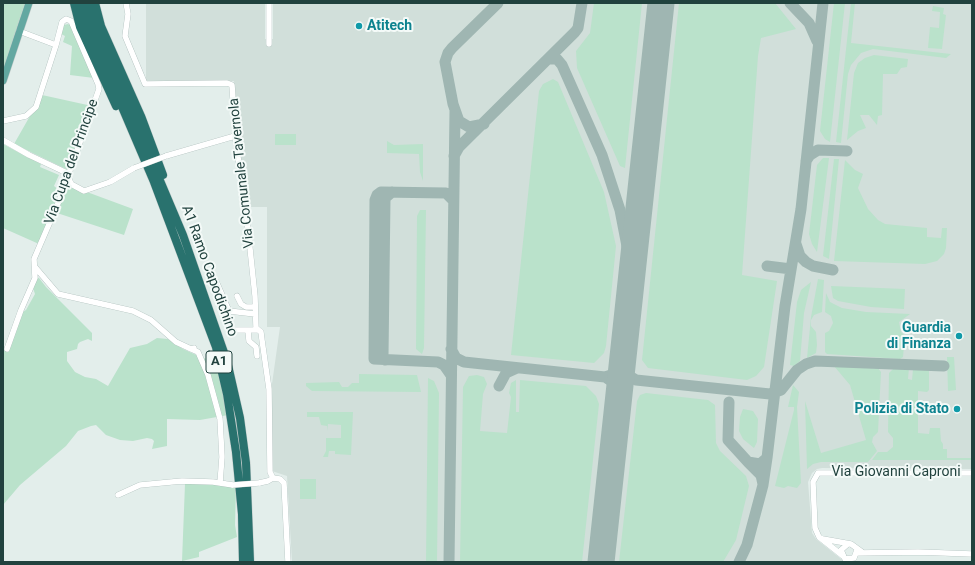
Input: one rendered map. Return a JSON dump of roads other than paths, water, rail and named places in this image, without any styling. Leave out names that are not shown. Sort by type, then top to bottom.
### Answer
[{"type":"highway","points":[[74,3],[80,27],[131,140],[154,182]]},
{"type":"highway","name":"A1 Ramo Capodichino","points":[[80,3],[87,25],[154,182],[211,335],[227,394],[240,488],[243,562]]},
{"type":"highway","name":"A1 Ramo Capodichino","points":[[88,3],[93,22],[169,202],[209,305],[229,368],[240,418],[246,463],[250,562]]},
{"type":"highway","points":[[95,3],[101,26],[152,144],[167,186],[169,202]]},
{"type":"main road","points":[[3,81],[29,3]]},
{"type":"street","name":"Via Comunale Tavernola","points":[[126,3],[128,14],[125,34],[146,85],[227,82],[231,84],[234,100],[235,136],[246,210],[256,307],[256,328],[260,332],[262,340],[269,389],[270,472],[273,478]]},
{"type":"street","points":[[269,3],[269,44]]},
{"type":"street","name":"Via Cupa del Principe","points":[[7,350],[21,310],[35,278],[34,259],[69,174],[99,87],[74,25],[66,19],[62,22],[56,44]]},
{"type":"street","points":[[3,122],[26,116],[36,107],[56,44],[19,31]]},
{"type":"street","points":[[3,140],[29,155],[69,174],[71,184],[88,191],[110,182],[134,168],[166,156],[235,136]]},
{"type":"street","points":[[35,267],[58,294],[133,311],[151,320],[176,342],[198,352],[208,375],[220,418],[222,457],[220,483]]},
{"type":"street","points":[[216,281],[229,311],[256,314]]},
{"type":"street","points":[[238,296],[241,304],[246,307],[256,307]]},
{"type":"street","points":[[229,330],[258,330]]},
{"type":"street","points":[[248,331],[249,341],[256,348],[257,356]]},
{"type":"street","name":"Via Giovanni Caproni","points":[[821,538],[815,528],[813,490],[814,478],[818,473],[972,473]]},
{"type":"street","points":[[118,495],[140,485],[182,482],[220,483],[233,485],[259,483],[273,478],[280,479],[284,483],[288,562]]},
{"type":"street","points":[[821,538],[854,545],[858,554]]},
{"type":"street","points":[[821,538],[845,559],[851,560],[858,554],[972,554]]},
{"type":"street","points":[[845,559],[841,550],[848,544]]},
{"type":"place","name":"Atitech","points":[[359,26]]},
{"type":"place","name":"Guardia di Finanza","points":[[959,336]]},
{"type":"place","name":"Polizia di Stato","points":[[957,409]]}]
